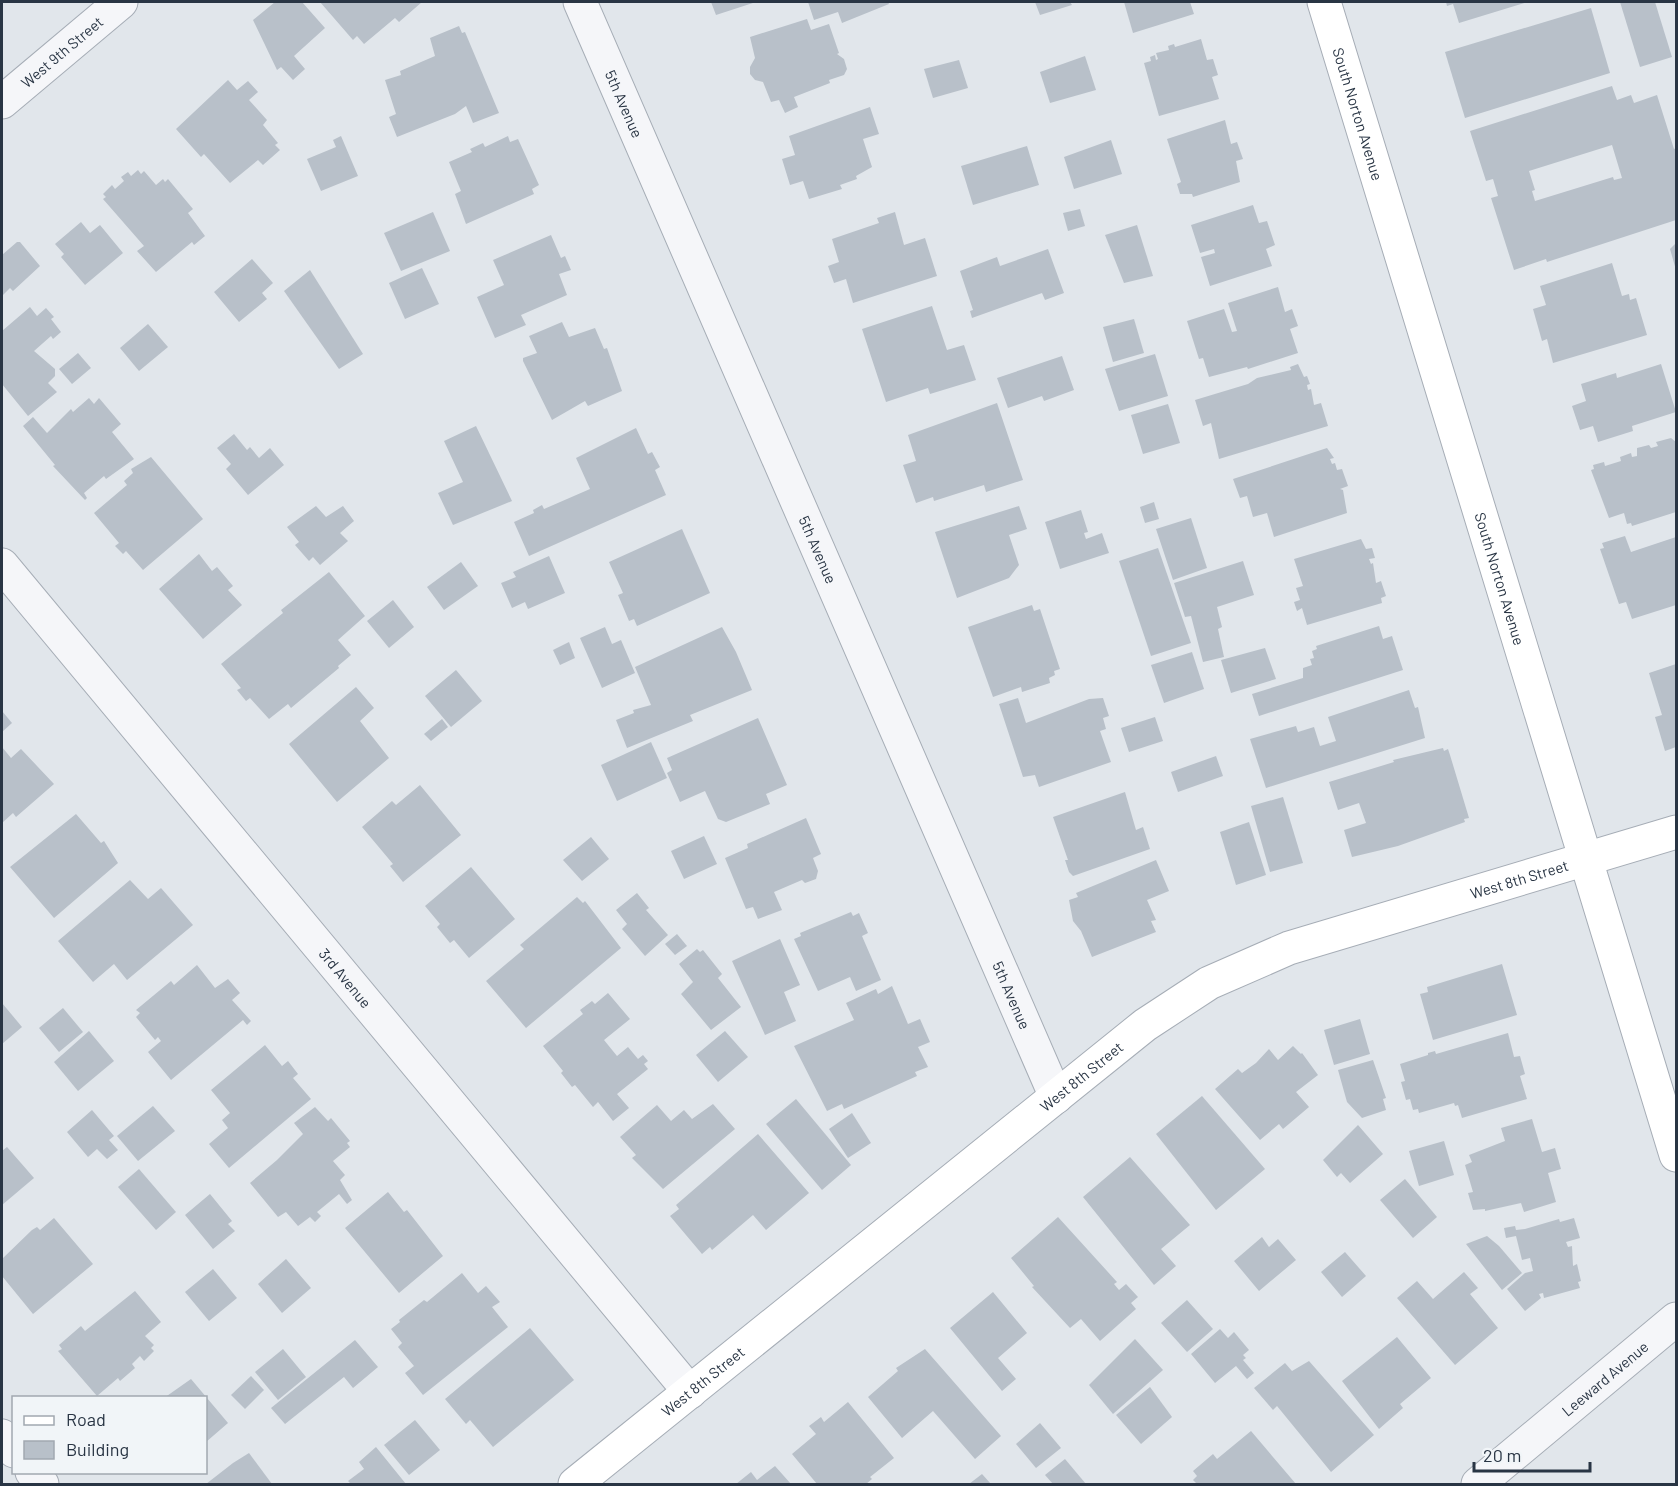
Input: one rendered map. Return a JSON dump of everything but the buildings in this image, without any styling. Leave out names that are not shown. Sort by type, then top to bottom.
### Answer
[{"type":"main road","name":"South Norton Avenue","points":[[1324,2],[1677,1155]]},
{"type":"main road","name":"West 8th Street","points":[[575,1485],[1145,1025],[1209,983],[1289,948],[1677,832]]},
{"type":"street","name":"West 9th Street","points":[[2,102],[121,2]]},
{"type":"street","name":"5th Avenue","points":[[580,2],[1056,1097]]},
{"type":"street","name":"3rd Avenue","points":[[2,565],[690,1392]]},
{"type":"street","name":"Leeward Avenue","points":[[1479,1485],[1677,1319]]},
{"type":"street","points":[[2,1436],[12,1448]]}]
